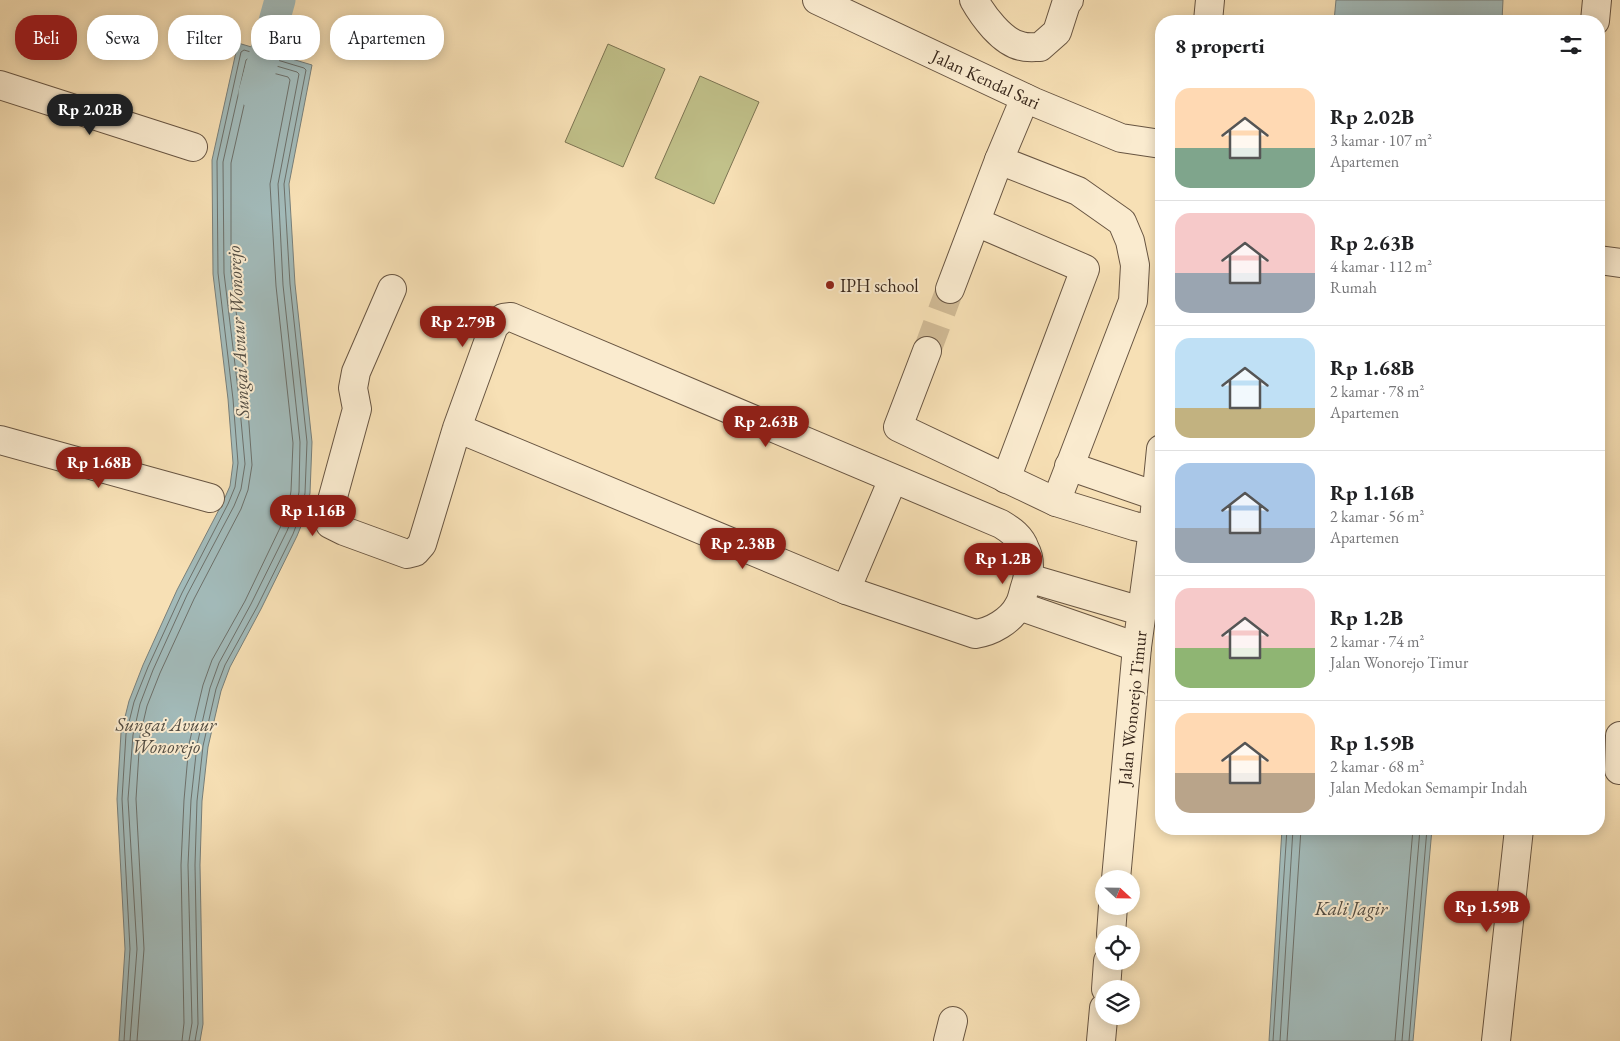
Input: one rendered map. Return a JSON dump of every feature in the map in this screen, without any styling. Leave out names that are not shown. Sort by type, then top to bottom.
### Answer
[{"type":"street","name":"Jalan Kendal Sari","points":[[817,0],[1025,98],[1121,138],[1155,143]]},
{"type":"street","points":[[974,0],[983,16],[1005,38],[1020,46],[1040,47],[1057,32],[1066,4],[1070,0]]},
{"type":"street","points":[[1209,15],[1210,0]]},
{"type":"street","points":[[1596,15],[1597,0]]},
{"type":"street","points":[[0,85],[193,147]]},
{"type":"street","points":[[950,289],[999,160],[1025,98]]},
{"type":"street","points":[[999,160],[1078,190],[1122,222],[1130,241],[1135,265],[1133,301],[1056,502]]},
{"type":"street","points":[[976,222],[1085,269],[1006,479]]},
{"type":"street","points":[[1605,261],[1620,262]]},
{"type":"street","points":[[392,289],[356,372],[353,388],[357,409],[328,515],[330,524],[344,531],[407,554],[415,552],[422,544],[457,428],[494,326],[503,318],[512,317],[1001,524],[1019,538],[1025,548],[1029,559],[1028,578],[1019,606],[1009,617],[992,629],[975,634],[846,590],[457,428]]},
{"type":"street","points":[[927,351],[898,427],[1056,502],[1153,530]]},
{"type":"street","points":[[0,440],[210,498]]},
{"type":"street","points":[[1069,466],[1155,496]]},
{"type":"street","points":[[846,590],[892,479]]},
{"type":"street","name":"Jalan Wonorejo Timur","points":[[1117,870],[1137,648],[1155,507]]},
{"type":"street","points":[[1028,578],[1141,612]]},
{"type":"street","points":[[1019,606],[1137,648]]},
{"type":"street","points":[[1612,769],[1620,736]]},
{"type":"street","points":[[1496,1041],[1518,835]]},
{"type":"street","points":[[1101,1041],[1102,1025]]},
{"type":"green space","points":[[608,44],[665,69],[623,167],[565,142]]},
{"type":"green space","points":[[700,76],[759,102],[714,204],[655,178]]},
{"type":"water","points":[[1336,0],[1503,0],[1502,15],[1335,15]]},
{"type":"water","name":"Sungai Avuur Wonorejo","points":[[241,44],[251,47],[251,60],[295,60],[312,65],[289,184],[295,284],[312,442],[310,493],[306,514],[261,609],[230,667],[221,691],[208,747],[202,801],[200,865],[203,1024],[200,1041],[119,1041],[125,949],[117,799],[121,733],[129,701],[143,665],[177,590],[230,486],[233,463],[228,399],[213,274],[212,160],[234,60],[241,60]]},
{"type":"water","name":"Kali Jagir","points":[[1282,835],[1431,835],[1413,1041],[1269,1041]]},
{"type":"waterway","name":"Sungai Avuur Wonorejo","points":[[254,93],[280,0]]},
{"type":"tunnel","points":[[927,351],[950,289]]},
{"type":"place","name":"IPH school","points":[[830,285]]}]
